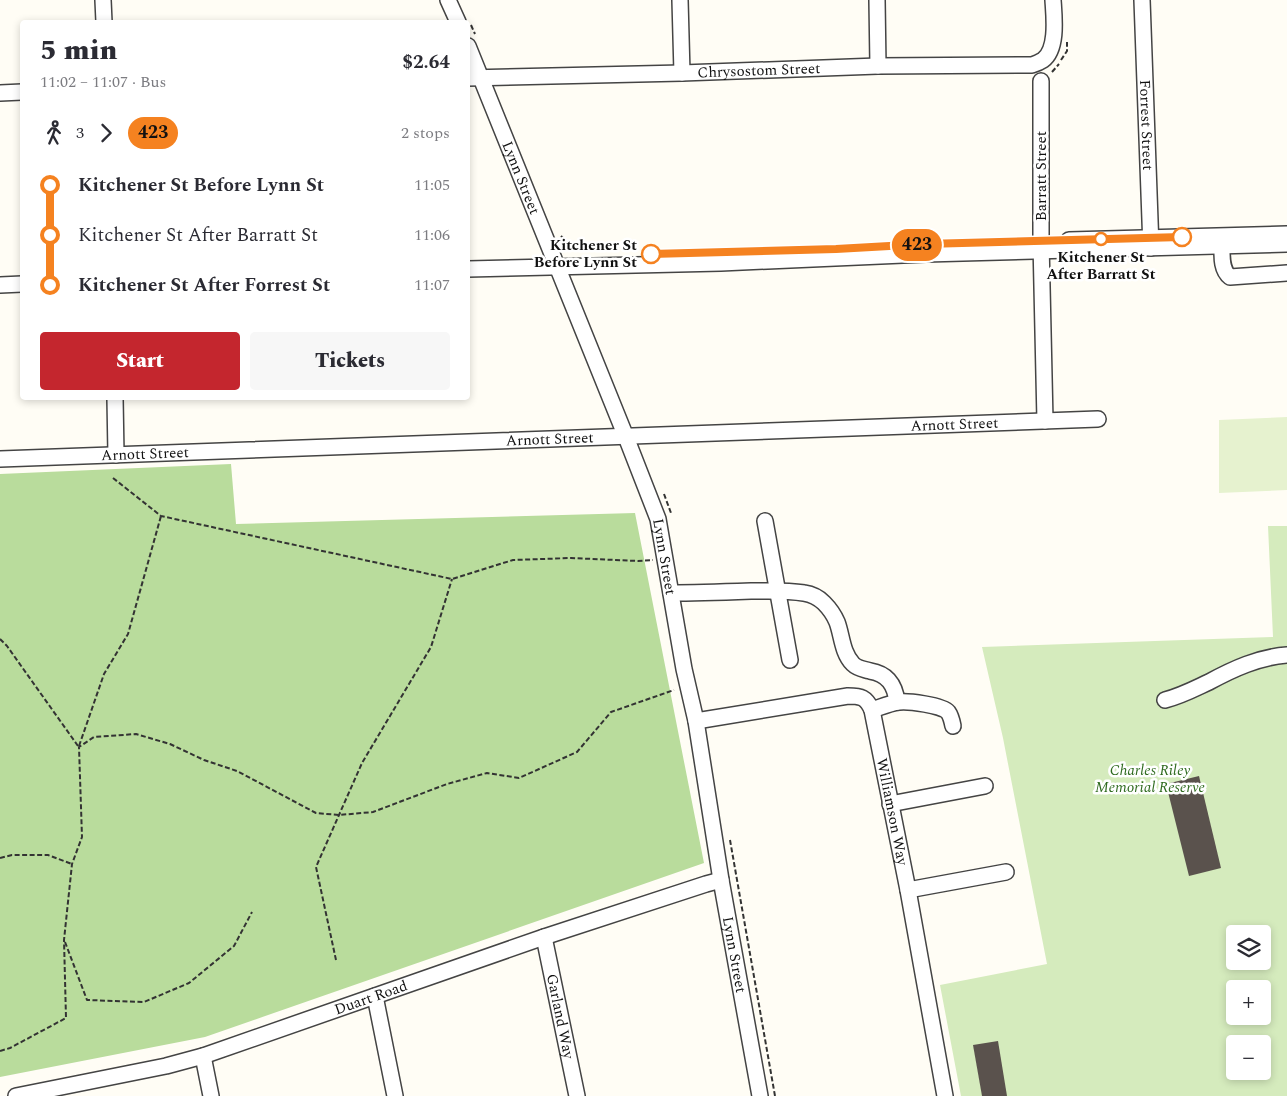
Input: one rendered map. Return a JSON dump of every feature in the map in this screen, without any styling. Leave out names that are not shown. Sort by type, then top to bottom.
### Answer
[{"type":"street","points":[[103,0],[104,20]]},
{"type":"street","points":[[448,0],[457,20]]},
{"type":"street","points":[[680,0],[682,73]]},
{"type":"street","points":[[877,0],[878,66]]},
{"type":"street","name":"Chrysostom Street","points":[[474,78],[878,66],[1032,65],[1043,60],[1052,45],[1054,32],[1053,0]]},
{"type":"street","name":"Forrest Street","points":[[1142,0],[1151,244]]},
{"type":"street","name":"Lynn Street","points":[[470,57],[474,78],[554,262],[658,519],[696,721],[721,880],[760,1096]]},
{"type":"street","name":"Barratt Street","points":[[1041,81],[1041,246],[1045,421]]},
{"type":"street","points":[[0,93],[20,92]]},
{"type":"street","points":[[1151,244],[1287,234]]},
{"type":"street","points":[[470,269],[730,252],[925,244],[1041,246],[1287,244]]},
{"type":"street","points":[[1222,246],[1223,264],[1226,274],[1230,277],[1287,273]]},
{"type":"street","points":[[470,259],[554,262]]},
{"type":"street","points":[[0,275],[20,274]]},
{"type":"street","points":[[0,284],[20,284]]},
{"type":"street","points":[[115,400],[116,455]]},
{"type":"street","name":"Arnott Street","points":[[0,459],[1098,419]]},
{"type":"street","points":[[765,521],[790,660]]},
{"type":"street","points":[[671,593],[778,591],[805,593],[814,596],[832,612],[847,655],[853,664],[886,677],[892,684],[897,702]]},
{"type":"street","points":[[1165,700],[1191,691],[1244,666],[1264,659],[1287,655]]},
{"type":"street","points":[[696,721],[856,696],[864,698],[869,702],[872,710],[897,702],[942,708],[948,711],[952,718],[952,726]]},
{"type":"street","name":"Williamson Way","points":[[872,710],[908,890],[945,1096]]},
{"type":"street","points":[[890,804],[985,786]]},
{"type":"street","points":[[908,890],[1006,872]]},
{"type":"street","name":"Duart Road","points":[[25,1095],[166,1066],[203,1056],[544,937],[721,880]]},
{"type":"street","name":"Garland Way","points":[[544,937],[577,1096]]},
{"type":"street","points":[[375,996],[395,1096]]},
{"type":"street","points":[[203,1056],[211,1096]]},
{"type":"path","points":[[113,478],[161,516],[452,580],[512,560],[571,558],[638,561],[665,559]]},
{"type":"path","points":[[0,1052],[66,1018],[64,940],[72,864],[82,837],[78,747],[104,674],[128,634],[161,516]]},
{"type":"path","points":[[336,960],[316,867],[362,764],[431,647],[452,580]]},
{"type":"path","points":[[0,639],[7,646],[78,747]]},
{"type":"path","points":[[78,747],[94,737],[136,734],[170,744],[204,760],[236,771],[316,814],[339,815],[373,812],[447,784],[486,773],[519,778],[577,752],[611,712],[688,685]]},
{"type":"path","points":[[0,858],[12,855],[48,855],[72,864]]},
{"type":"path","points":[[64,940],[87,1000],[144,1002],[189,983],[234,946],[252,912]]},
{"type":"green space","points":[[1287,417],[1287,490],[1219,493],[1219,420]]},
{"type":"green space","points":[[231,464],[236,524],[635,513],[704,863],[205,1037],[0,1077],[0,474]]},
{"type":"green space","name":"Charles Riley Memorial Reserve","points":[[1268,526],[1287,526],[1287,1096],[961,1096],[940,985],[1047,964],[1003,738],[982,647],[1273,637]]},
{"type":"building","points":[[1199,776],[1221,868],[1189,876],[1166,784]]},
{"type":"building","points":[[998,1041],[1007,1096],[982,1096],[973,1045]]},
{"type":"bus line","name":"423","points":[[651,254],[1182,237]]},
{"type":"place","name":"Kitchener St After Barratt St","points":[[1101,239]]},
{"type":"place","name":"Kitchener St Before Lynn St","points":[[651,254]]}]
